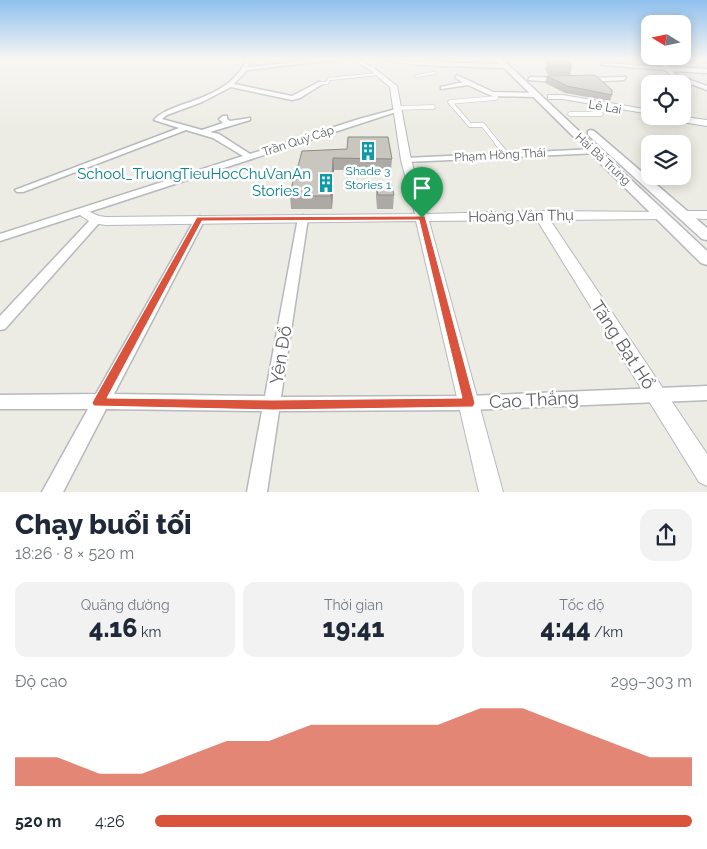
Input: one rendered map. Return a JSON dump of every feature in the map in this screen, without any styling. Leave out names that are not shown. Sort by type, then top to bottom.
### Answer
[{"type":"main road","name":"Hai Bà Trưng","points":[[524,82],[707,260]]},
{"type":"main road","name":"Hai Bà Trưng","points":[[534,82],[555,97],[570,114],[707,236]]},
{"type":"main road","points":[[535,94],[555,97]]},
{"type":"main road","points":[[661,215],[684,215]]},
{"type":"street","points":[[233,82],[165,114],[157,120],[216,136],[250,157]]},
{"type":"street","points":[[388,82],[393,86],[406,160],[490,492]]},
{"type":"street","points":[[690,82],[707,88]]},
{"type":"street","points":[[230,85],[292,98],[298,97],[321,83]]},
{"type":"street","points":[[442,88],[469,83],[496,94],[535,94]]},
{"type":"street","name":"Lê Lai","points":[[555,97],[641,112]]},
{"type":"street","name":"Trần Quý Cáp","points":[[0,238],[83,213],[396,110]]},
{"type":"street","points":[[203,132],[225,121],[248,119]]},
{"type":"street","points":[[691,121],[707,123]]},
{"type":"street","points":[[696,122],[707,128]]},
{"type":"street","points":[[20,190],[188,127]]},
{"type":"street","name":"Phạm Hồng Thái","points":[[406,160],[595,151]]},
{"type":"street","name":"Hoàng Văn Thụ","points":[[83,213],[96,220],[661,215]]},
{"type":"street","name":"Tăng Bạt Hổ","points":[[540,215],[707,474]]},
{"type":"street","points":[[684,215],[707,215]]},
{"type":"street","name":"Yên Đổ","points":[[257,492],[303,218]]},
{"type":"street","points":[[52,492],[98,403],[200,219]]},
{"type":"street","points":[[0,325],[96,220]]},
{"type":"street","name":"Cao Thắng","points":[[0,402],[273,405],[469,403],[654,393],[707,393]]},
{"type":"lane","points":[[321,83],[326,84],[327,82]]},
{"type":"lane","points":[[496,94],[496,98],[450,102],[470,125],[483,125],[507,155]]},
{"type":"lane","points":[[396,110],[433,107]]},
{"type":"lane","points":[[570,114],[601,114]]},
{"type":"building","points":[[559,82],[603,82],[612,90],[612,95],[567,86]]},
{"type":"building","points":[[348,137],[388,137],[392,159],[333,158],[331,196],[290,196],[296,166],[298,166],[302,151],[347,149]]},
{"type":"building","points":[[376,183],[391,183],[394,195],[378,195]]},
{"type":"place","name":"Shade 3 Stories 1","points":[[368,151]]},
{"type":"place","name":"School_TruongTieuHocChuVanAn Stories 2","points":[[326,183]]},
{"type":"route","points":[[422,218],[469,403],[273,405],[98,403],[200,219],[422,218]]}]
